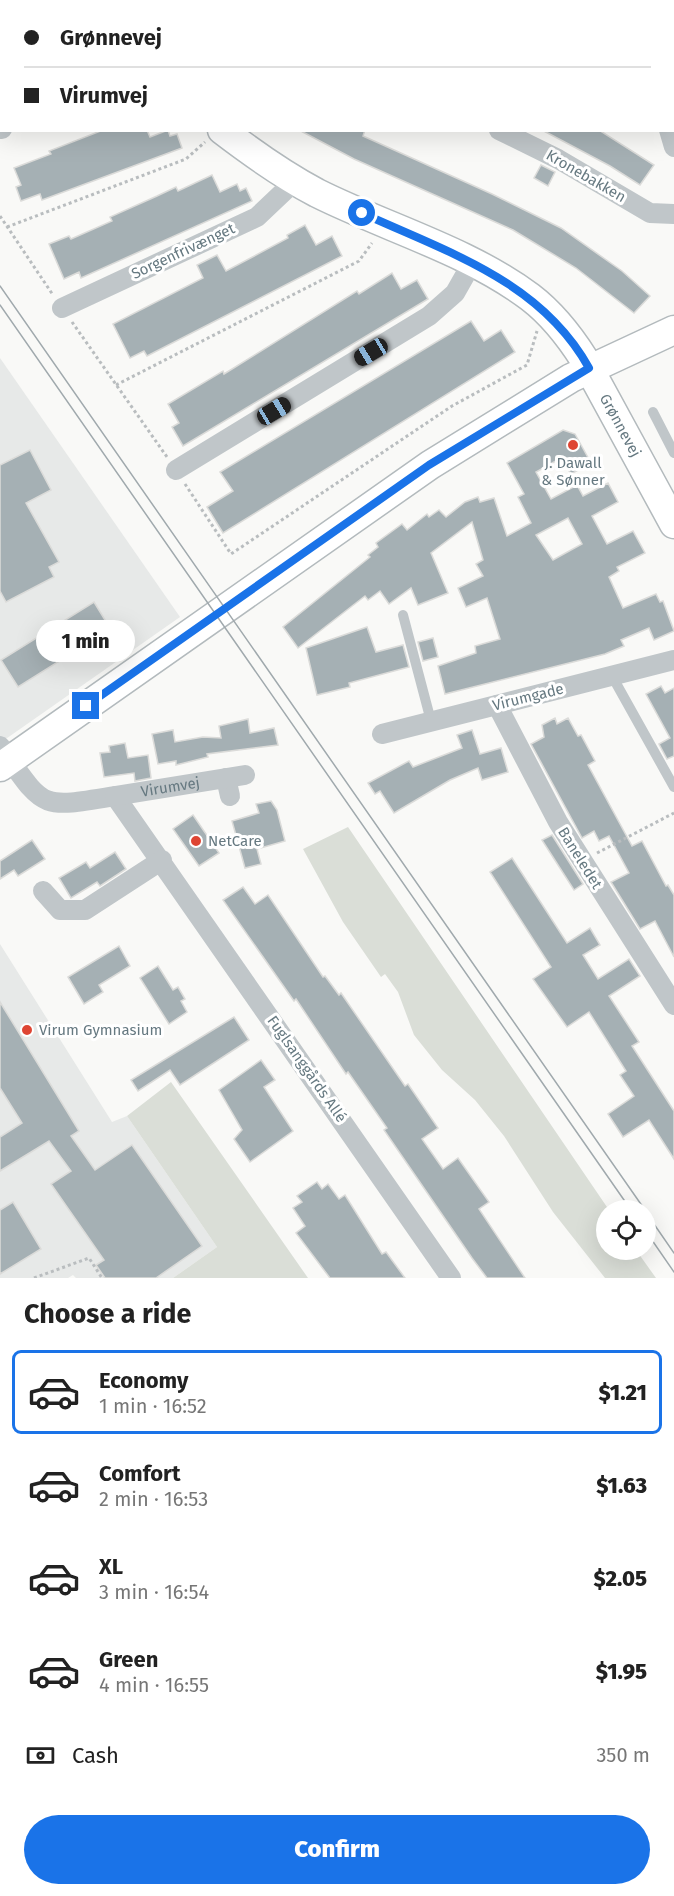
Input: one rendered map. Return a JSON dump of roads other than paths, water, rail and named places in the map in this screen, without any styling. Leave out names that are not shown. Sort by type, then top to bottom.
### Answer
[{"type":"street","name":"Kronebakken","points":[[503,132],[558,159],[650,213],[674,214]]},
{"type":"street","points":[[670,132],[674,147]]},
{"type":"street","name":"Grønnevej","points":[[215,134],[295,181],[472,263],[531,298],[570,338],[672,517]]},
{"type":"street","name":"Sorgenfrivænget","points":[[62,308],[257,217],[295,181]]},
{"type":"street","points":[[176,470],[429,316],[455,293],[472,263]]},
{"type":"street","points":[[115,796],[65,805],[44,801],[3,758],[429,465],[589,368],[674,330]]},
{"type":"street","name":"Virumgade","points":[[382,734],[674,660]]},
{"type":"street","name":"Baneledet","points":[[497,705],[558,822],[674,1005]]},
{"type":"street","name":"Virumvej","points":[[115,796],[234,783]]},
{"type":"street","name":"Fuglsanggårds Allé","points":[[115,796],[162,860],[451,1278]]},
{"type":"street","points":[[43,891],[60,910],[85,910],[162,860]]},
{"type":"lane","points":[[653,412],[674,453]]},
{"type":"lane","points":[[403,615],[431,721]]},
{"type":"lane","points":[[612,676],[674,787]]},
{"type":"tram line","points":[[0,286],[638,1200]]},
{"type":"tram line","points":[[0,305],[624,1200]]},
{"type":"tram line","points":[[656,1227],[674,1253]]},
{"type":"tram line","points":[[656,1246],[674,1272]]},
{"type":"place","name":"J. Dawall & Sønner","points":[[573,445]]},
{"type":"place","name":"NetCare","points":[[196,841]]},
{"type":"place","name":"Virum Gymnasium","points":[[27,1030]]}]
